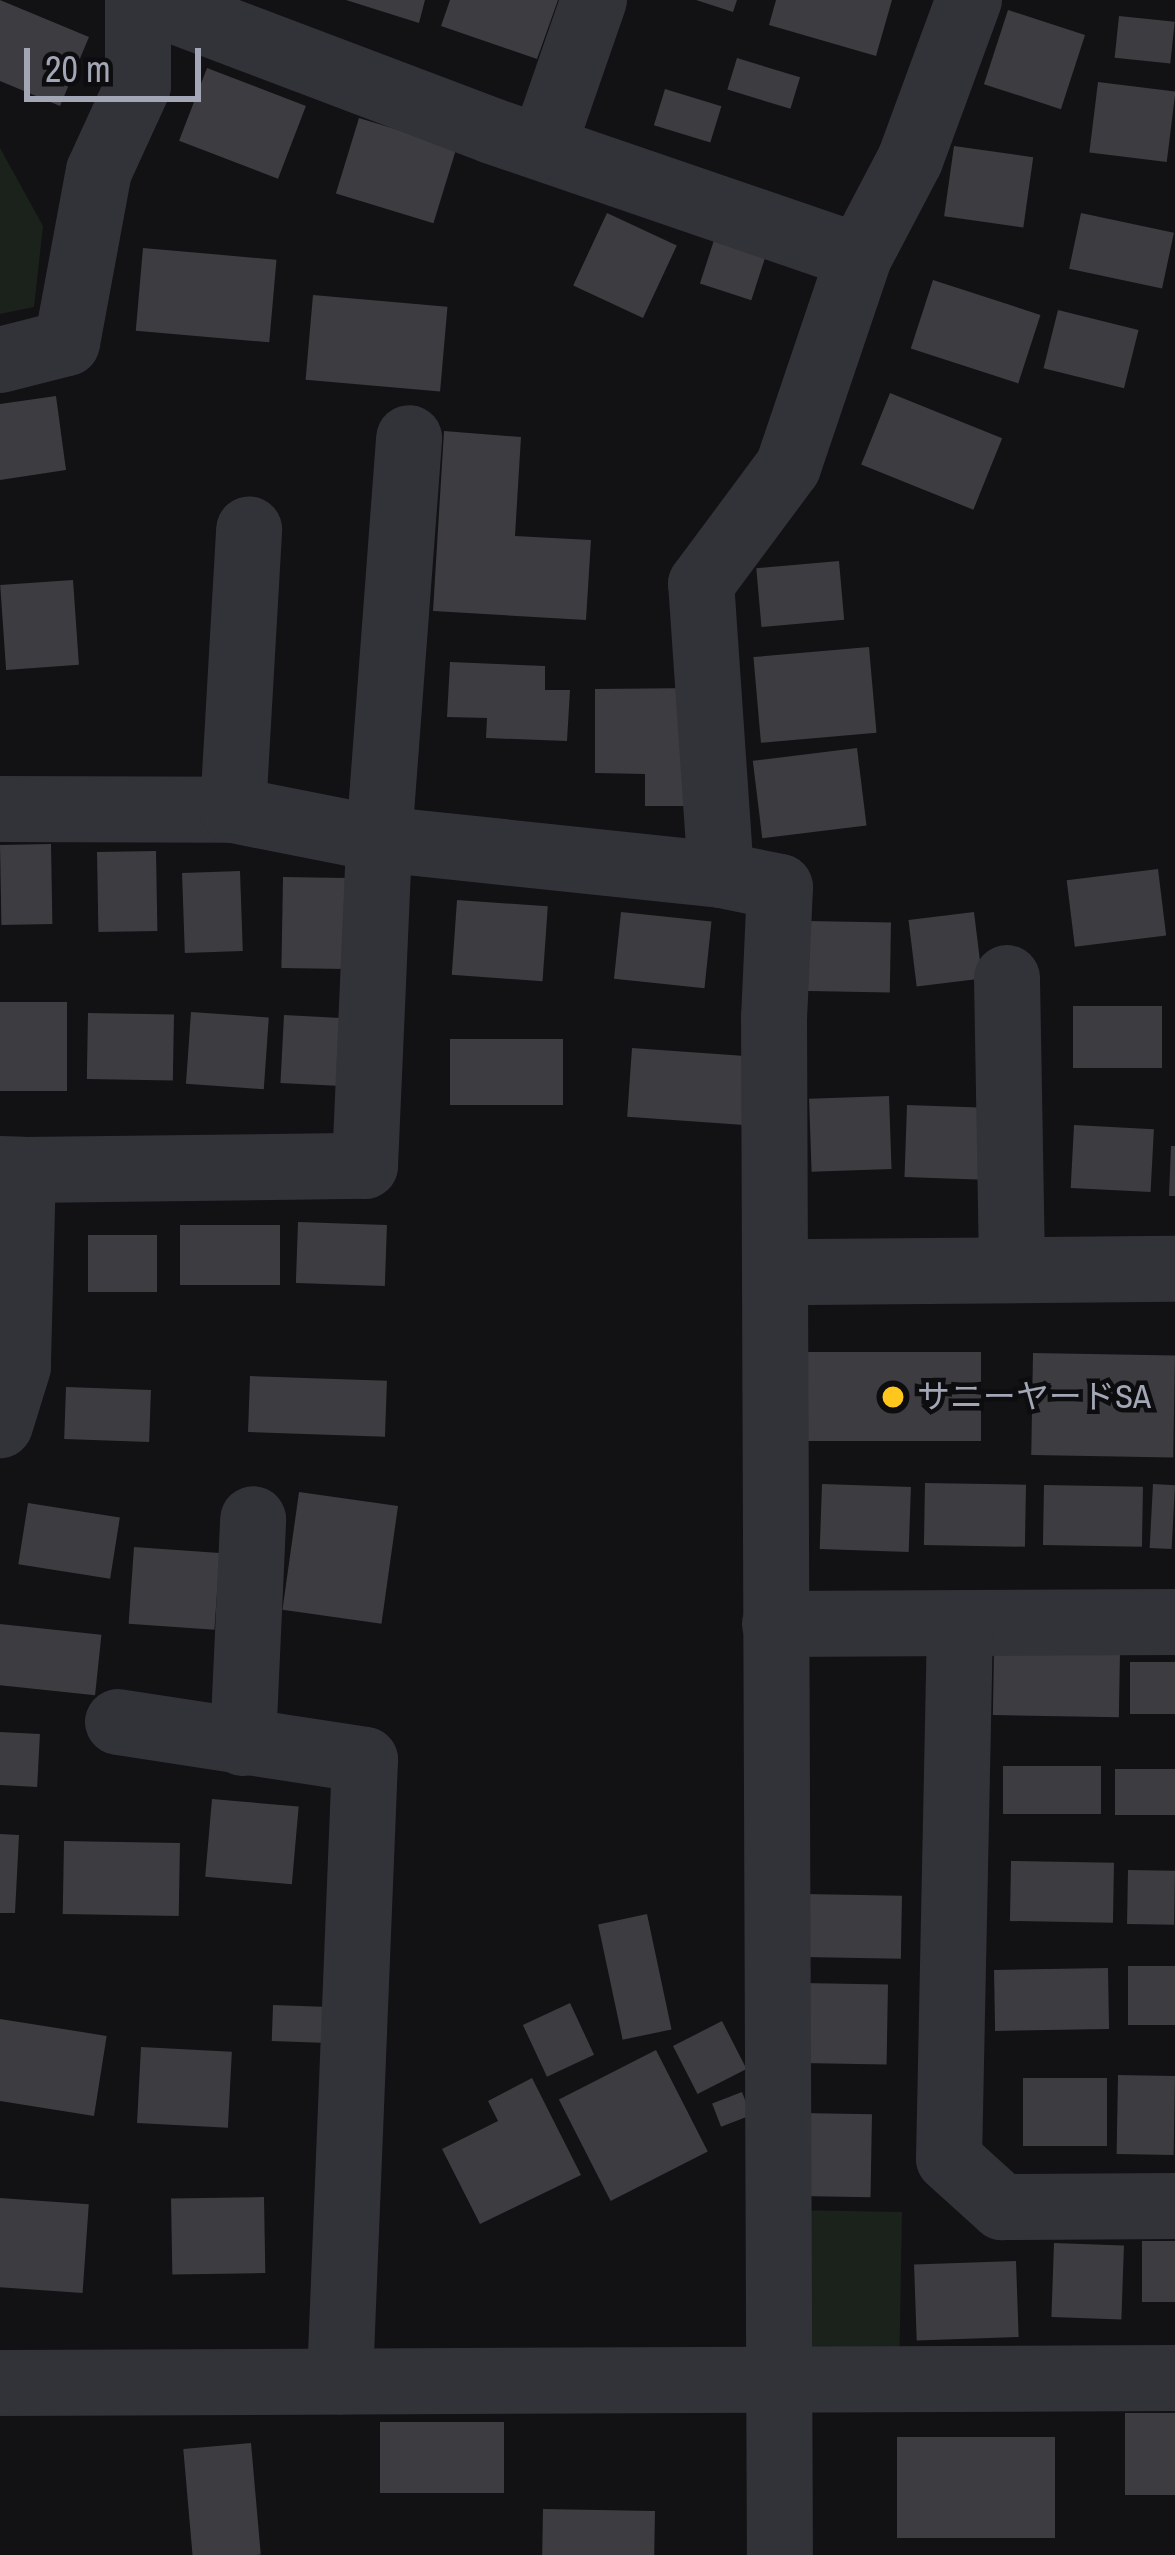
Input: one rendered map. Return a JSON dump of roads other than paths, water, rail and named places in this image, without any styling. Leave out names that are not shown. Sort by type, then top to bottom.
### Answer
[{"type":"street","points":[[0,360],[68,343],[99,171],[138,86],[142,0],[859,257]]},
{"type":"street","points":[[543,147],[594,0]]},
{"type":"street","points":[[721,875],[701,584],[788,467],[859,257],[910,160],[969,0]]},
{"type":"street","points":[[0,1425],[19,1367],[11,1169],[365,1166],[379,838],[410,438]]},
{"type":"street","points":[[233,810],[249,529]]},
{"type":"street","points":[[0,809],[233,810],[379,838],[721,875],[780,887],[774,1017],[780,2555]]},
{"type":"street","points":[[1007,978],[1012,1270]]},
{"type":"street","points":[[809,1272],[1175,1269]]},
{"type":"street","points":[[243,1743],[253,1519]]},
{"type":"street","points":[[775,1624],[1175,1622]]},
{"type":"street","points":[[959,1626],[950,2158],[1002,2207],[1175,2206]]},
{"type":"street","points":[[118,1722],[365,1760],[340,2381]]},
{"type":"street","points":[[0,2384],[1175,2378]]},
{"type":"place","name":"サニーヤードSA","points":[[893,1397]]}]
